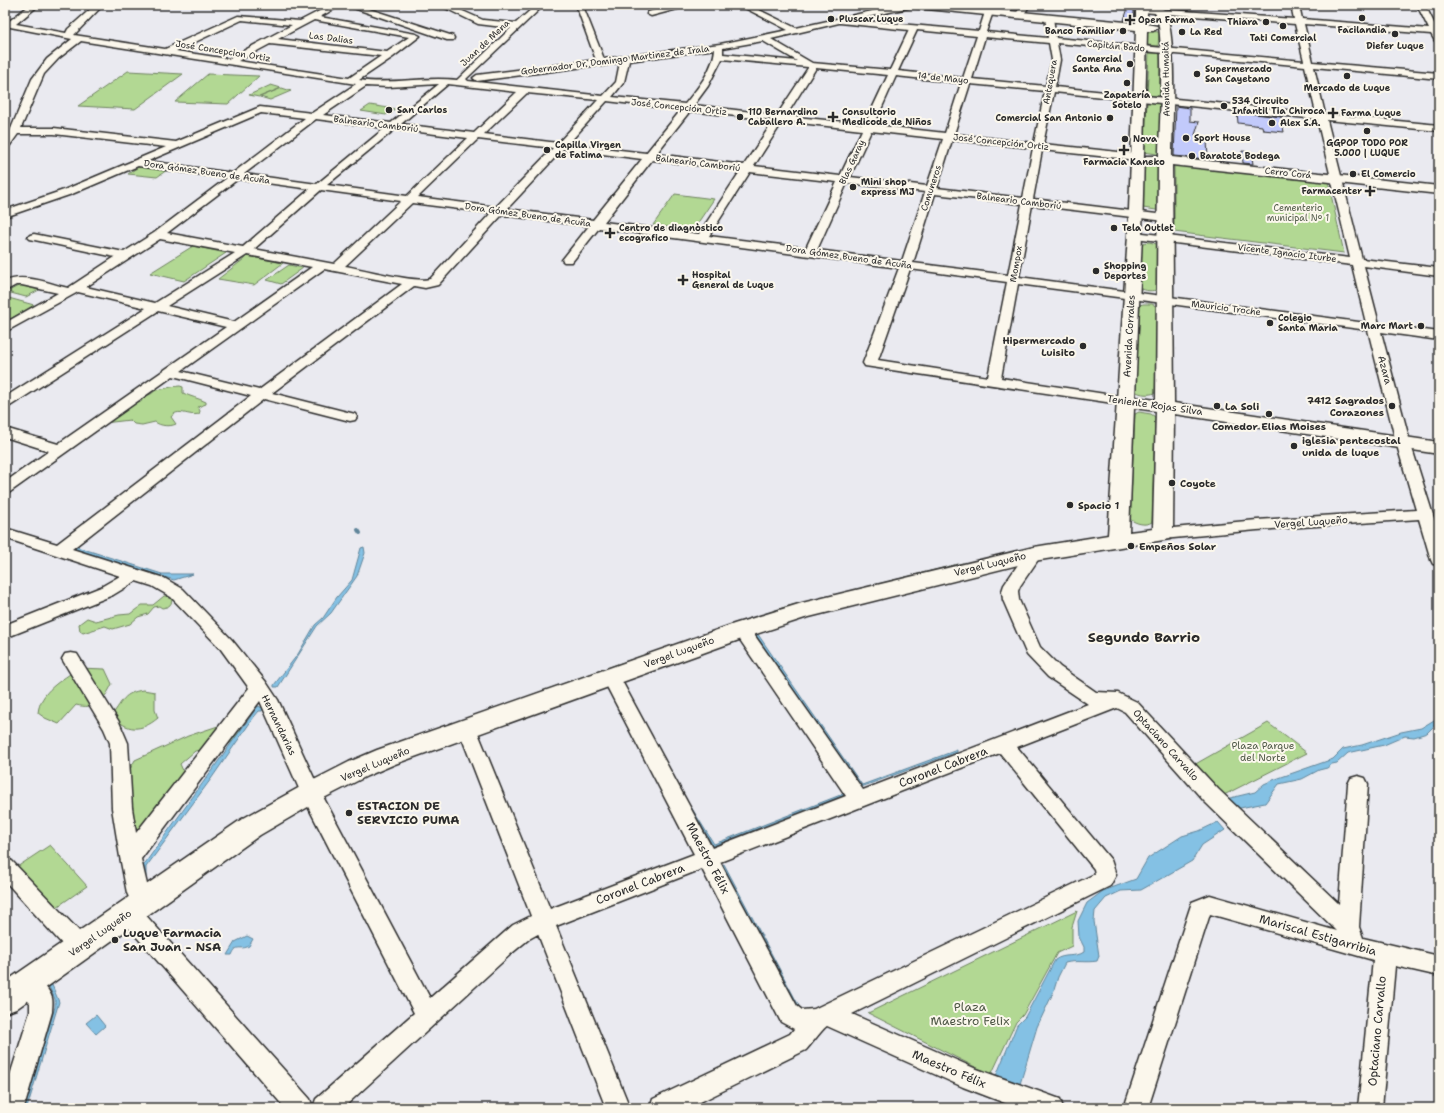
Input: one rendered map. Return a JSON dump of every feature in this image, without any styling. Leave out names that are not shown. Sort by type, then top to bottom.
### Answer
[{"type":"main road","points":[[917,5],[1164,29]]},
{"type":"main road","points":[[1137,157],[1141,27],[1144,7],[1159,11]]},
{"type":"main road","name":"Avenida Humaitá","points":[[1159,11],[1163,21],[1167,51],[1165,160]]},
{"type":"main road","name":"Cerro Corá","points":[[1137,157],[1439,190]]},
{"type":"main road","name":"Avenida Corrales","points":[[1118,540],[1135,235],[1137,157]]},
{"type":"main road","points":[[1163,534],[1166,300],[1165,160]]},
{"type":"main road","name":"Teniente Rojas Silva","points":[[1126,401],[1439,448]]},
{"type":"main road","name":"Vergel Luqueño","points":[[16,992],[251,827],[311,792],[386,757],[742,630],[809,609],[1034,554],[1163,534]]},
{"type":"street","points":[[7,24],[35,5]]},
{"type":"street","points":[[76,38],[69,36],[71,31],[99,5]]},
{"type":"street","points":[[229,62],[337,5]]},
{"type":"street","points":[[349,5],[450,38]]},
{"type":"street","points":[[443,5],[454,8],[481,22],[518,26]]},
{"type":"street","name":"Juan de Mena","points":[[465,80],[540,5]]},
{"type":"street","points":[[651,14],[682,5]]},
{"type":"street","points":[[743,5],[796,31]]},
{"type":"street","points":[[754,10],[768,5]]},
{"type":"street","name":"Gobernador Dr. Domingo Martinez de Irala","points":[[602,62],[625,60],[763,38],[909,5]]},
{"type":"street","points":[[1019,15],[1026,5]]},
{"type":"street","name":"Azara","points":[[1295,5],[1336,179],[1403,442],[1439,560]]},
{"type":"street","points":[[1422,5],[1437,32],[1439,41]]},
{"type":"street","points":[[579,6],[602,62]]},
{"type":"street","points":[[1159,11],[1437,32]]},
{"type":"street","name":"Comuneros","points":[[870,363],[906,265],[989,12]]},
{"type":"street","points":[[166,52],[240,18],[301,24]]},
{"type":"street","points":[[312,18],[416,36],[351,81]]},
{"type":"street","name":"Antequera","points":[[1038,146],[1056,60],[1049,18]]},
{"type":"street","name":"Capitán Bado","points":[[840,21],[1439,76]]},
{"type":"street","name":"José Concepcion Ortiz","points":[[7,24],[76,38],[364,82]]},
{"type":"street","name":"Blas Garay","points":[[810,252],[914,28]]},
{"type":"street","points":[[5,146],[15,131],[36,79],[41,71],[54,57],[76,38]]},
{"type":"street","points":[[702,238],[813,67],[812,65],[763,38]]},
{"type":"street","name":"Las Dalias","points":[[270,41],[390,55]]},
{"type":"street","points":[[568,260],[704,86],[719,56],[719,45]]},
{"type":"street","name":"Gobernador Dr. Domingo Martinez de Irala","points":[[465,80],[719,45]]},
{"type":"street","name":"14 de Mayo","points":[[719,56],[1439,128]]},
{"type":"street","points":[[158,235],[412,282],[428,283],[437,280],[499,211],[620,82],[625,60]]},
{"type":"street","name":"José Concepción Ortiz","points":[[364,82],[395,84],[465,80],[524,90],[1137,157]]},
{"type":"street","points":[[5,403],[245,251],[446,81]]},
{"type":"street","points":[[5,328],[73,290],[158,235],[313,117],[364,82]]},
{"type":"street","points":[[336,268],[524,90]]},
{"type":"street","name":"Balneario Camboriú","points":[[178,145],[260,110],[1165,218]]},
{"type":"street","points":[[15,131],[54,131],[178,145]]},
{"type":"street","points":[[5,214],[68,192],[178,145]]},
{"type":"street","name":"Mompox","points":[[994,381],[1038,146]]},
{"type":"street","name":"Dora Gómez Bueno de Acuña","points":[[138,163],[1131,296]]},
{"type":"street","name":"Vicente Ignacio Iturbe","points":[[1135,235],[1439,272]]},
{"type":"street","points":[[34,237],[125,256]]},
{"type":"street","points":[[5,489],[322,265]]},
{"type":"street","points":[[5,287],[13,282],[22,281],[156,307],[236,326]]},
{"type":"street","points":[[60,550],[261,395],[412,282]]},
{"type":"street","name":"Mauricio Troche","points":[[1131,296],[1439,336]]},
{"type":"street","name":"Teniente Rojas Silva","points":[[870,363],[1126,401]]},
{"type":"street","points":[[171,372],[350,417]]},
{"type":"street","points":[[5,432],[61,450]]},
{"type":"street","name":"Vergel Luqueño","points":[[1163,534],[1257,525],[1426,514]]},
{"type":"street","name":"Hernandarias","points":[[5,532],[158,582],[177,593],[226,644],[269,700],[311,792],[427,1016]]},
{"type":"street","points":[[1034,554],[1012,585],[1010,591],[1011,600],[1033,651],[1054,672],[1091,698],[1099,700],[1118,700]]},
{"type":"street","points":[[7,630],[107,591],[134,575]]},
{"type":"street","points":[[742,630],[859,800]]},
{"type":"street","points":[[71,659],[112,727],[118,743],[122,808],[138,893],[136,907],[301,1108]]},
{"type":"street","name":"Maestro Félix","points":[[611,677],[708,858],[789,1014],[795,1020],[805,1022],[822,1018],[971,1079],[1051,1108]]},
{"type":"street","points":[[130,856],[260,687]]},
{"type":"street","name":"Coronel Cabrera","points":[[325,1108],[504,946],[522,932],[544,921],[1118,700]]},
{"type":"street","name":"Optaciano Carvallo","points":[[1118,700],[1131,707],[1211,795],[1352,936]]},
{"type":"street","points":[[467,728],[618,1108]]},
{"type":"street","points":[[662,1108],[798,1042],[822,1018],[1103,880],[1106,877],[1104,866],[1004,744]]},
{"type":"street","points":[[1352,936],[1358,784]]},
{"type":"street","points":[[5,867],[68,935],[78,948]]},
{"type":"street","name":"Mariscal Estigarribia","points":[[1136,1108],[1200,909],[1204,906],[1210,904],[1352,936],[1385,953],[1439,966]]},
{"type":"street","name":"Optaciano Carvallo","points":[[1370,1108],[1385,953]]},
{"type":"street","points":[[12,1108],[41,1012],[41,999],[16,992]]},
{"type":"green space","points":[[1147,31],[1159,32],[1158,46],[1147,45]]},
{"type":"green space","points":[[1149,53],[1160,53],[1160,96],[1147,95]]},
{"type":"green space","points":[[128,71],[183,74],[135,109],[78,106]]},
{"type":"green space","points":[[208,74],[259,76],[228,104],[175,102]]},
{"type":"green space","points":[[271,85],[281,88],[259,97],[249,95]]},
{"type":"green space","points":[[282,88],[291,91],[270,100],[260,97]]},
{"type":"green space","points":[[1152,102],[1160,104],[1159,153],[1157,154],[1144,152],[1147,103]]},
{"type":"green space","points":[[370,105],[395,109],[386,115],[361,111]]},
{"type":"green space","points":[[1149,162],[1158,164],[1158,210],[1143,208],[1144,163]]},
{"type":"green space","name":"Cementerio municipal Nº 1","points":[[1174,164],[1328,181],[1344,253],[1174,232]]},
{"type":"green space","points":[[138,167],[167,170],[157,177],[128,174]]},
{"type":"green space","points":[[675,194],[714,199],[693,230],[653,225]]},
{"type":"green space","points":[[1149,242],[1157,244],[1158,289],[1151,291],[1140,288],[1142,243]]},
{"type":"green space","points":[[193,246],[226,253],[184,281],[150,273]]},
{"type":"green space","points":[[248,256],[283,263],[254,285],[218,279]]},
{"type":"green space","points":[[289,265],[303,268],[281,284],[267,280]]},
{"type":"green space","points":[[20,285],[39,290],[26,297],[7,292]]},
{"type":"green space","points":[[5,297],[34,305],[5,322]]},
{"type":"green space","points":[[1152,304],[1158,307],[1155,393],[1148,394],[1135,391],[1140,305]]},
{"type":"green space","points":[[180,386],[183,387],[183,393],[206,402],[206,404],[198,407],[200,411],[199,414],[195,415],[180,412],[174,414],[171,417],[176,424],[171,426],[162,425],[155,422],[142,425],[134,424],[130,420],[104,423],[135,401],[141,402],[143,397],[156,390]]},
{"type":"green space","points":[[1139,412],[1151,414],[1155,417],[1152,522],[1144,524],[1132,521],[1130,519],[1135,414]]},
{"type":"green space","points":[[963,563],[965,565],[417,738],[214,840],[262,808],[304,784],[350,763],[417,736],[618,664],[785,607]]},
{"type":"green space","points":[[164,596],[167,596],[172,600],[169,606],[162,608],[159,606],[154,607],[148,614],[138,617],[130,624],[113,629],[105,626],[83,633],[80,631],[79,624],[87,618],[96,621],[119,615],[130,614],[142,605],[153,605]]},
{"type":"green space","points":[[79,668],[105,669],[112,684],[106,695],[94,705],[76,705],[59,724],[38,713],[43,698],[47,692]]},
{"type":"green space","points":[[143,690],[155,692],[155,710],[158,718],[152,723],[140,728],[123,725],[112,715],[124,698],[131,693]]},
{"type":"green space","name":"Plaza Parque del Norte","points":[[1268,723],[1307,753],[1222,796],[1192,766]]},
{"type":"green space","points":[[221,725],[242,728],[239,737],[226,746],[195,751],[180,764],[184,773],[148,828],[121,830],[127,775],[135,760],[188,736]]},
{"type":"green space","points":[[50,845],[87,886],[54,909],[17,867]]},
{"type":"green space","name":"Plaza Maestro Felix","points":[[1077,911],[1072,927],[1072,946],[1057,953],[1023,1015],[1016,1022],[991,1075],[868,1013]]},
{"type":"water","points":[[77,547],[162,574],[193,574],[174,580],[75,549]]},
{"type":"water","points":[[364,547],[365,553],[357,576],[331,613],[317,626],[278,687],[274,687],[298,654],[315,625],[323,618],[337,597],[352,580],[361,548]]},
{"type":"water","points":[[757,633],[862,785],[957,750],[957,752],[861,787],[755,634]]},
{"type":"water","points":[[258,706],[263,708],[262,711],[259,711],[254,717],[211,779],[146,867],[146,881],[144,881],[143,866]]},
{"type":"water","points":[[1439,717],[1439,725],[1434,726],[1427,733],[1414,737],[1405,736],[1384,745],[1348,753],[1337,763],[1332,764],[1327,768],[1319,770],[1302,779],[1279,784],[1265,803],[1235,809],[1226,799],[1255,792],[1264,784],[1273,780],[1333,759],[1343,749],[1362,745],[1401,732],[1421,728]]},
{"type":"water","points":[[843,794],[844,795],[713,846],[691,807],[714,844]]},
{"type":"water","points":[[1218,822],[1225,830],[1202,845],[1192,861],[1141,890],[1121,891],[1106,898],[1095,911],[1094,921],[1099,956],[1097,961],[1065,963],[1037,1027],[1020,1084],[996,1076],[1017,1025],[1025,1017],[1055,960],[1084,952],[1084,947],[1079,937],[1078,921],[1087,903],[1103,891],[1136,879],[1148,858],[1182,836],[1199,831]]},
{"type":"water","points":[[724,864],[802,1010],[797,1007],[722,865]]},
{"type":"water","points":[[247,936],[253,939],[249,946],[237,948],[232,955],[227,955],[235,942]]},
{"type":"water","points":[[52,985],[59,1002],[27,1108],[24,1108],[55,1007],[55,999],[49,987]]},
{"type":"water","points":[[96,1015],[105,1026],[96,1034],[86,1023]]},
{"type":"building","points":[[1129,5],[1134,5],[1134,21],[1124,20]]},
{"type":"building","points":[[1176,106],[1190,108],[1190,121],[1199,122],[1195,135],[1200,136],[1201,140],[1207,140],[1208,159],[1174,156]]},
{"type":"building","points":[[1237,112],[1281,117],[1284,132],[1263,130],[1262,126],[1238,123]]},
{"type":"building","points":[[1242,151],[1251,152],[1253,164],[1243,163]]},
{"type":"place","name":"Facilandia","points":[[1362,18]]},
{"type":"place","name":"Pluscar Luque","points":[[831,19]]},
{"type":"place","name":"Open Farma","points":[[1130,20]]},
{"type":"place","name":"Thiara","points":[[1266,22]]},
{"type":"place","name":"Tati Comercial","points":[[1283,26]]},
{"type":"place","name":"Banco Familiar","points":[[1123,31]]},
{"type":"place","name":"La Red","points":[[1182,32]]},
{"type":"place","name":"Diefer Luque","points":[[1395,34]]},
{"type":"place","name":"Comercial Santa Ana","points":[[1130,64]]},
{"type":"place","name":"Supermercado San Cayetano","points":[[1197,74]]},
{"type":"place","name":"Mercado de Luque","points":[[1347,76]]},
{"type":"place","name":"Zapatería Sotelo","points":[[1127,83]]},
{"type":"place","name":"534 Circuito Infantil Tia Chiroca","points":[[1224,106]]},
{"type":"place","name":"San Carlos","points":[[389,110]]},
{"type":"place","name":"Farma Luque","points":[[1333,113]]},
{"type":"place","name":"110 Bernardino Caballero A.","points":[[740,117]]},
{"type":"place","name":"Consultorio Medicode de Niños","points":[[833,117]]},
{"type":"place","name":"Comercial San Antonio","points":[[1110,118]]},
{"type":"place","name":"Alex S.A.","points":[[1272,123]]},
{"type":"place","name":"GGPOP TODO POR 5.000 | LUQUE","points":[[1367,131]]},
{"type":"place","name":"Sport House","points":[[1186,138]]},
{"type":"place","name":"Nova","points":[[1125,139]]},
{"type":"place","name":"Capilla Virgen de Fatima","points":[[547,150]]},
{"type":"place","name":"Farmacia Kaneko","points":[[1124,150]]},
{"type":"place","name":"Baratote Bodega","points":[[1192,156]]},
{"type":"place","name":"El Comercio","points":[[1353,174]]},
{"type":"place","name":"Mini shop express MJ","points":[[853,187]]},
{"type":"place","name":"Farmacenter","points":[[1370,191]]},
{"type":"place","name":"Tela Outlet","points":[[1114,228]]},
{"type":"place","name":"Centro de diagnòstico ecografico","points":[[610,233]]},
{"type":"place","name":"Shopping Deportes","points":[[1096,271]]},
{"type":"place","name":"Hospital General de Luque","points":[[683,280]]},
{"type":"place","name":"Colegio Santa Maria","points":[[1270,323]]},
{"type":"place","name":"Marc Mart","points":[[1421,326]]},
{"type":"place","name":"Hipermercado Luisito","points":[[1083,346]]},
{"type":"place","name":"La Soli","points":[[1217,406]]},
{"type":"place","name":"7412 Sagrados Corazones","points":[[1392,406]]},
{"type":"place","name":"Comedor Elias Moises","points":[[1269,414]]},
{"type":"place","name":"iglesia pentecostal unida de luque","points":[[1294,446]]},
{"type":"place","name":"Coyote","points":[[1172,483]]},
{"type":"place","name":"Spacio 1","points":[[1070,505]]},
{"type":"place","name":"Empeños Solar","points":[[1131,546]]},
{"type":"place","name":"ESTACION DE SERVICIO PUMA","points":[[349,813]]},
{"type":"place","name":"Luque Farmacia San Juan - NSA","points":[[115,940]]},
{"type":"district","name":"Segundo Barrio","points":[[1144,637]]}]
